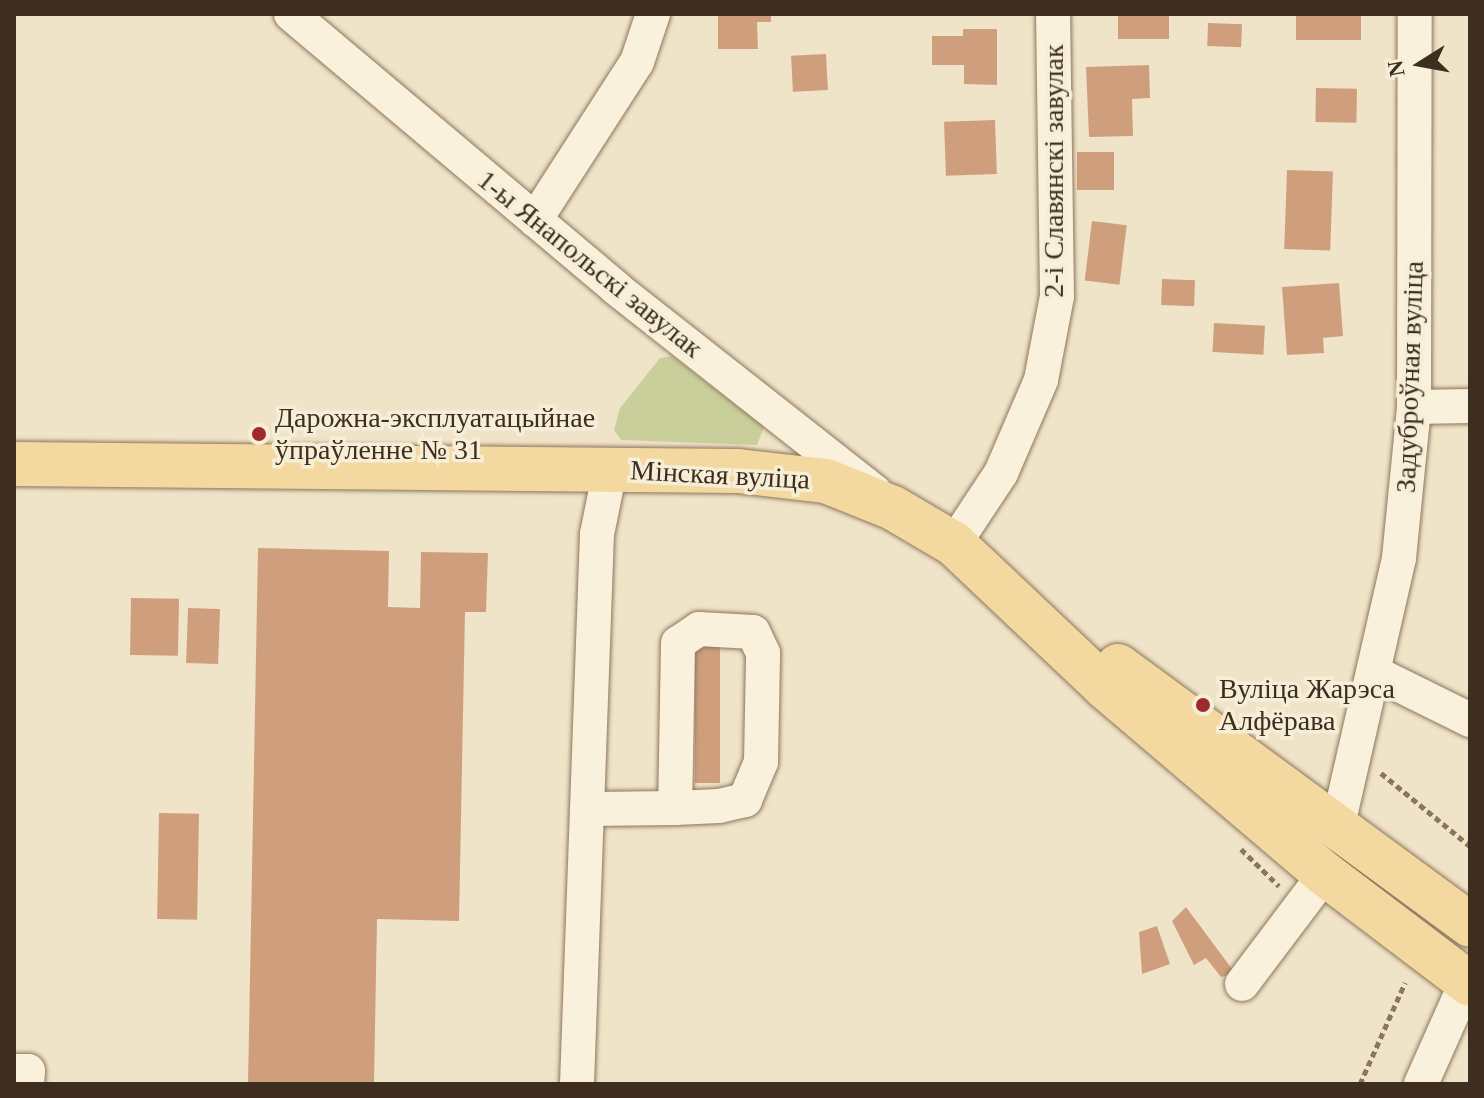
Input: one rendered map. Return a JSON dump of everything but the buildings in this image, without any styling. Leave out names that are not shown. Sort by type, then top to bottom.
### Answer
[{"type":"main road","name":"Мінская вуліца","points":[[14,464],[785,473],[893,508],[954,544],[1022,603]]},
{"type":"main road","points":[[1022,603],[1194,718],[1337,829],[1470,925]]},
{"type":"main road","points":[[1022,603],[1105,687],[1325,874],[1468,980]]},
{"type":"main road","points":[[1325,874],[1337,829]]},
{"type":"street","name":"1-ы Янапольскі завулак","points":[[291,14],[535,220],[893,508]]},
{"type":"street","points":[[535,220],[637,62],[653,14]]},
{"type":"street","name":"2-і Славянскі завулак","points":[[954,544],[1001,473],[1041,380],[1057,296],[1053,14]]},
{"type":"street","name":"Задуброўная вуліца","points":[[1337,829],[1399,558],[1414,407],[1415,14]]},
{"type":"street","points":[[1414,407],[1470,406]]},
{"type":"street","points":[[577,1084],[597,534],[610,470]]},
{"type":"street","points":[[589,809],[675,808],[745,800],[761,762],[763,653],[753,632],[699,629],[678,643],[675,808]]},
{"type":"street","points":[[1375,673],[1470,720]]},
{"type":"street","points":[[1242,984],[1325,874]]},
{"type":"street","points":[[1421,1084],[1468,980]]},
{"type":"street","points":[[14,1071],[28,1071],[27,1084]]},
{"type":"path","points":[[1352,760],[1377,771],[1470,846]]},
{"type":"path","points":[[1360,1084],[1402,981],[1411,987]]},
{"type":"green space","points":[[672,356],[764,427],[757,445],[621,440],[614,430],[620,408],[660,358]]},
{"type":"place","name":"Дарожна-эксплуатацыйнае ўпраўленне № 31","points":[[259,434]]},
{"type":"place","name":"Вуліца Жарэса Алфёрава","points":[[1203,705]]}]
